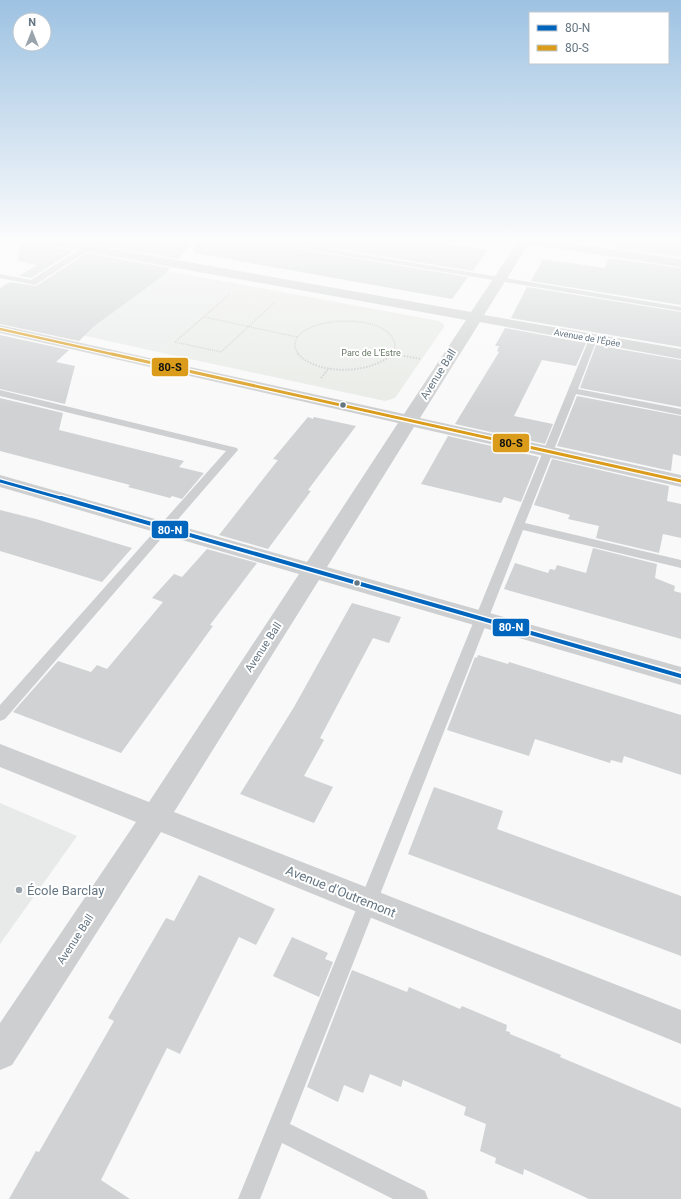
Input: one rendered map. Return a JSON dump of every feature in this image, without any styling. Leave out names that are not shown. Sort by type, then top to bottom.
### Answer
[{"type":"street","name":"Avenue de l'Épée","points":[[353,296],[681,354]]},
{"type":"street","name":"Avenue Ball","points":[[0,1053],[154,817],[489,296]]},
{"type":"street","points":[[0,329],[681,481]]},
{"type":"street","points":[[0,481],[681,676]]},
{"type":"street","name":"Avenue d'Outremont","points":[[0,755],[681,1027]]},
{"type":"lane","points":[[602,296],[681,309]]},
{"type":"lane","points":[[249,1199],[593,339]]},
{"type":"lane","points":[[572,391],[681,412]]},
{"type":"lane","points":[[0,393],[233,450],[0,715]]},
{"type":"lane","points":[[519,525],[681,564]]},
{"type":"lane","points":[[277,1129],[417,1199]]},
{"type":"path","points":[[229,296],[175,342],[220,352],[275,301]]},
{"type":"path","points":[[204,317],[297,337]]},
{"type":"path","points":[[338,321],[364,322],[382,329],[394,339],[396,346],[392,354],[385,360],[374,365],[344,369],[329,368],[314,364],[296,352],[294,344],[297,337],[304,331],[325,323],[338,321]]},
{"type":"path","points":[[392,354],[424,360]]},
{"type":"shaded area","points":[[30,296],[225,296],[158,352],[0,317]]},
{"type":"shaded area","name":"École Barclay","points":[[0,803],[77,836],[0,944]]},
{"type":"green space","name":"Parc de L'Estre","points":[[225,296],[304,296],[439,321],[444,325],[395,398],[385,401],[158,352]]},
{"type":"building","points":[[0,296],[135,296],[93,327],[79,341],[0,324]]},
{"type":"building","points":[[435,296],[454,296],[452,299]]},
{"type":"building","points":[[522,296],[582,296],[681,312],[681,347],[511,318]]},
{"type":"building","points":[[624,296],[681,296],[681,305]]},
{"type":"building","points":[[505,328],[586,343],[576,366],[542,360],[514,416],[553,424],[545,444],[455,424],[499,352],[497,351],[499,346],[495,346]]},
{"type":"building","points":[[0,335],[69,350],[56,362],[75,366],[65,404],[0,389]]},
{"type":"building","points":[[596,345],[681,360],[681,407],[580,388]]},
{"type":"building","points":[[577,396],[681,416],[681,456],[673,454],[671,471],[557,446]]},
{"type":"building","points":[[0,398],[63,413],[59,430],[184,461],[179,467],[204,473],[182,499],[172,496],[170,498],[128,487],[130,485],[0,451]]},
{"type":"building","points":[[308,417],[356,426],[308,490],[311,491],[268,549],[219,535],[278,460],[273,459]]},
{"type":"building","points":[[448,436],[539,457],[521,502],[504,497],[501,503],[421,484]]},
{"type":"building","points":[[552,459],[669,486],[667,501],[681,504],[681,538],[663,534],[659,553],[596,538],[599,526],[568,519],[570,515],[534,505]]},
{"type":"building","points":[[0,510],[36,519],[132,548],[102,582],[0,551]]},
{"type":"building","points":[[593,548],[657,564],[655,578],[675,586],[674,591],[681,593],[681,639],[504,589],[515,563],[548,573],[550,569],[555,570],[557,565],[586,573]]},
{"type":"building","points":[[207,549],[257,563],[210,625],[213,626],[121,753],[13,712],[58,661],[91,672],[97,665],[107,669],[163,602],[152,598],[174,574],[182,577]]},
{"type":"building","points":[[352,603],[401,617],[389,643],[373,638],[320,738],[324,740],[304,776],[333,787],[314,823],[240,794],[294,707]]},
{"type":"building","points":[[478,655],[508,664],[509,662],[681,715],[681,775],[624,756],[622,763],[611,760],[610,763],[535,739],[529,756],[447,730],[475,657],[477,658]]},
{"type":"building","points":[[434,787],[503,811],[497,829],[681,896],[681,956],[408,854]]},
{"type":"building","points":[[199,875],[275,909],[256,945],[239,937],[180,1054],[167,1048],[101,1180],[130,1199],[9,1199],[36,1151],[39,1152],[114,1021],[108,1018],[166,918],[174,921]]},
{"type":"building","points":[[292,937],[328,953],[325,959],[333,962],[319,997],[273,976]]},
{"type":"building","points":[[352,970],[407,992],[409,987],[460,1009],[462,1006],[507,1025],[506,1031],[510,1032],[510,1034],[561,1055],[560,1057],[681,1108],[681,1199],[589,1199],[524,1169],[523,1175],[495,1163],[496,1158],[480,1151],[486,1124],[464,1115],[466,1107],[403,1080],[401,1087],[370,1074],[363,1093],[344,1085],[338,1102],[307,1087]]},
{"type":"transit line","name":"80-S","points":[[0,329],[681,481]]},
{"type":"transit line","name":"80-N","points":[[0,481],[681,676]]},
{"type":"place","name":"École Barclay","points":[[19,890]]}]
